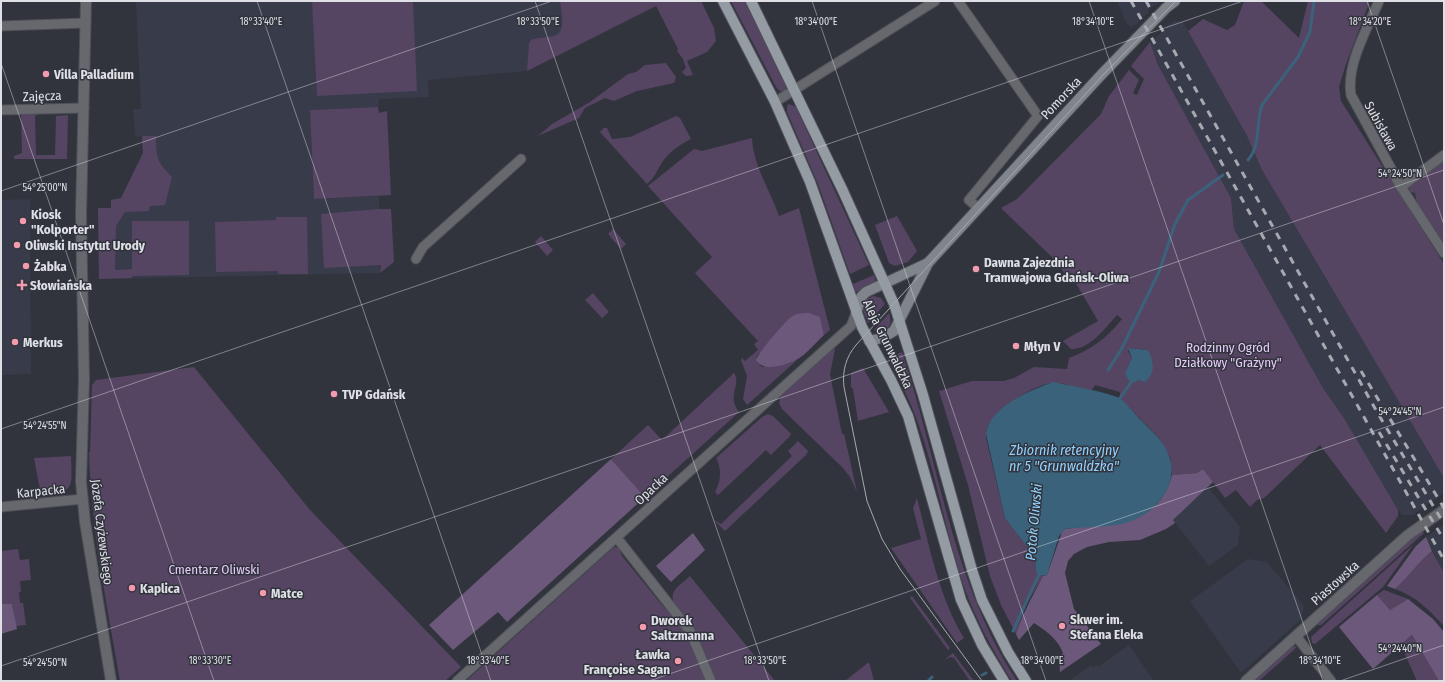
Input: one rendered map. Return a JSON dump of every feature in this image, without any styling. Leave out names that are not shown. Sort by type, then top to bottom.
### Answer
[{"type":"main road","name":"Aleja Grunwaldzka","points":[[724,1],[775,102],[810,182],[856,313],[908,416],[961,600],[982,645],[1004,681]]},
{"type":"main road","name":"Aleja Grunwaldzka","points":[[751,1],[796,90],[885,283],[900,321],[982,600],[1008,652],[1026,681]]},
{"type":"main road","name":"Pomorska","points":[[869,340],[889,336],[900,321],[928,263],[1102,74],[1168,4],[1175,1]]},
{"type":"main road","name":"Pomorska","points":[[856,313],[861,297],[866,292],[928,263]]},
{"type":"street","name":"Józefa Czyżewskiego","points":[[86,1],[81,214],[84,378],[81,440],[83,500],[111,681]]},
{"type":"street","points":[[775,102],[935,1]]},
{"type":"street","name":"Pomorska","points":[[958,1],[1038,116],[969,200],[978,208]]},
{"type":"street","name":"Subisława","points":[[1379,1],[1352,66],[1349,84],[1355,105],[1401,187],[1444,253]]},
{"type":"street","points":[[1,26],[86,23]]},
{"type":"street","name":"Zajęcza","points":[[1,110],[84,108]]},
{"type":"street","points":[[1401,187],[1444,155]]},
{"type":"street","points":[[416,259],[423,247],[521,159]]},
{"type":"street","name":"Opacka","points":[[458,681],[851,326],[856,313]]},
{"type":"street","name":"Karpacka","points":[[1,508],[83,500]]},
{"type":"street","name":"Piastowska","points":[[1246,681],[1408,535],[1444,510]]},
{"type":"street","points":[[617,538],[690,631],[711,681]]},
{"type":"street","points":[[1296,636],[1331,681]]},
{"type":"shaded area","points":[[136,1],[665,1],[527,71],[428,80],[429,97],[379,99],[378,107],[310,110],[314,199],[379,196],[380,273],[99,279],[98,208],[111,208],[111,200],[121,198],[143,153],[142,136],[135,137],[133,109],[141,109]]},
{"type":"shaded area","points":[[1117,1],[1157,1],[1158,3],[1148,10],[1149,12],[1138,21],[1139,23],[1131,27],[1126,22]]},
{"type":"shaded area","points":[[1175,21],[1183,22],[1246,134],[1262,170],[1444,478],[1444,493],[1413,515],[1402,515],[1398,510],[1344,418],[1323,388],[1234,229],[1231,198],[1158,65],[1150,42],[1166,29],[1165,27]]},
{"type":"shaded area","points":[[30,199],[31,374],[1,375],[1,200]]},
{"type":"shaded area","points":[[809,313],[820,317],[824,335],[807,352],[796,360],[774,367],[759,364],[756,360],[757,357],[785,323],[796,314]]},
{"type":"shaded area","points":[[611,459],[645,497],[507,622],[498,612],[453,650],[429,625]]},
{"type":"shaded area","points":[[1203,469],[1213,482],[1173,520],[1175,523],[1166,529],[1140,540],[1109,542],[1087,547],[1074,554],[1068,561],[1065,573],[1074,609],[1101,644],[1060,672],[1059,657],[1063,653],[1055,639],[1047,632],[1034,623],[1019,640],[1016,634],[1028,604],[1043,576],[1047,575],[1062,532],[1065,529],[1114,524],[1130,520],[1144,514],[1156,505],[1165,493],[1172,475],[1197,473]]},
{"type":"shaded area","points":[[1208,487],[1240,527],[1238,545],[1209,566],[1173,520]]},
{"type":"shaded area","points":[[1444,524],[1444,573],[1426,537]]},
{"type":"shaded area","points":[[693,533],[705,550],[671,582],[656,566]]},
{"type":"shaded area","points":[[1426,537],[1432,551],[1395,589],[1387,586],[1416,546]]},
{"type":"shaded area","points":[[1248,559],[1267,562],[1304,606],[1301,619],[1241,673],[1190,601]]},
{"type":"shaded area","points":[[1377,595],[1390,610],[1408,599],[1433,619],[1444,632],[1444,681],[1439,681],[1412,635],[1373,669],[1339,627]]},
{"type":"shaded area","points":[[1,604],[12,604],[17,629],[1,634]]},
{"type":"shaded area","points":[[1129,645],[1154,681],[1069,681],[1091,665],[1093,668],[1096,665],[1098,667]]},
{"type":"green space","points":[[312,1],[413,1],[417,91],[317,96]]},
{"type":"green space","points":[[560,1],[701,1],[714,28],[716,41],[707,52],[687,61],[693,75],[686,76],[682,72],[686,68],[683,59],[677,51],[678,49],[656,6],[527,71],[529,43],[531,40],[554,36],[561,31],[562,16]]},
{"type":"green space","points":[[731,1],[745,1],[784,78],[787,87],[784,91],[780,91],[776,87]]},
{"type":"green space","points":[[1244,1],[1261,1],[1299,38],[1308,1],[1370,1],[1346,64],[1339,87],[1341,101],[1444,264],[1444,478],[1262,170],[1246,134],[1188,31],[1203,19],[1227,30],[1235,25]]},
{"type":"green space","name":"Rodzinny Ogród Działkowy \"Grażyny\"","points":[[1150,42],[1158,65],[1231,198],[1234,229],[1323,388],[1344,418],[1398,510],[1398,516],[1386,533],[1320,445],[1264,498],[1257,500],[1250,507],[1236,490],[1225,498],[1203,469],[1197,473],[1172,475],[1170,457],[1160,439],[1120,398],[1120,392],[1095,385],[1091,391],[1063,384],[1047,384],[1027,392],[1007,405],[992,420],[986,432],[986,438],[1005,518],[1035,557],[1036,572],[1039,576],[1043,576],[1026,605],[1016,634],[1001,605],[990,576],[968,485],[939,391],[972,381],[1004,381],[1014,378],[1034,367],[1067,369],[1069,358],[1092,347],[1111,332],[1122,319],[1117,315],[1091,342],[1085,346],[1071,349],[1063,341],[1098,321],[1070,273],[1064,273],[1057,262],[1001,208],[1017,199],[1101,114],[1109,96],[1129,70],[1139,80],[1133,93],[1137,95],[1144,79],[1131,66]],"holes":[[[1130,348],[1148,350],[1139,380],[1131,384],[1126,374],[1132,358],[1128,351]]]},
{"type":"green space","points":[[666,63],[676,77],[674,83],[637,91],[614,101],[605,98],[585,108],[579,118],[538,136],[552,124],[590,102],[628,74],[636,72],[645,65]]},
{"type":"green space","points":[[789,104],[796,107],[869,265],[850,274],[818,184],[787,112],[787,106]]},
{"type":"green space","points":[[378,107],[379,113],[387,111],[391,195],[314,199],[310,110]]},
{"type":"green space","points":[[21,112],[37,113],[35,116],[36,155],[55,155],[56,116],[68,115],[67,159],[14,159],[14,156],[22,153]]},
{"type":"green space","points":[[676,116],[680,118],[691,139],[668,154],[653,178],[647,184],[600,132],[604,128],[607,128],[612,139],[630,137]]},
{"type":"green space","points":[[142,136],[156,136],[158,159],[172,177],[165,205],[150,206],[149,211],[125,212],[116,226],[115,270],[132,269],[132,221],[189,221],[189,275],[132,276],[132,278],[99,279],[98,208],[111,208],[111,200],[121,198],[143,153]]},
{"type":"green space","points":[[752,138],[755,158],[779,216],[799,208],[830,330],[824,335],[820,317],[771,341],[756,357],[758,363],[762,367],[797,360],[747,405],[743,399],[747,376],[741,360],[742,358],[745,361],[758,350],[754,344],[758,341],[695,273],[712,257],[648,186],[694,149],[702,151]]},
{"type":"green space","points":[[1444,159],[1444,243],[1417,203],[1415,193],[1410,192],[1409,187]]},
{"type":"green space","points":[[391,209],[394,262],[380,273],[381,265],[324,268],[321,214]]},
{"type":"green space","points":[[897,216],[917,251],[908,262],[895,266],[889,263],[875,225]]},
{"type":"green space","points":[[276,217],[307,217],[308,274],[278,274],[278,271],[216,272],[215,222],[276,220]]},
{"type":"green space","points":[[613,229],[626,244],[621,249],[608,234]]},
{"type":"green space","points":[[541,236],[553,250],[547,256],[535,242]]},
{"type":"green space","points":[[874,275],[876,282],[857,292],[855,291],[853,284]]},
{"type":"green space","points":[[593,293],[609,312],[602,318],[585,300]]},
{"type":"green space","points":[[873,296],[881,298],[885,304],[868,323],[862,308],[865,300]]},
{"type":"green space","points":[[889,313],[889,327],[881,332],[874,330]]},
{"type":"green space","points":[[836,344],[830,374],[842,434],[844,434],[857,492],[850,477],[843,468],[782,409],[779,403],[782,393]]},
{"type":"green space","points":[[902,352],[909,374],[902,371],[897,357],[898,354]]},
{"type":"green space","points":[[891,356],[894,358],[901,380],[910,377],[953,534],[965,572],[979,610],[996,646],[1017,681],[1012,681],[985,635],[964,587],[916,417],[909,399],[887,357]]},
{"type":"green space","name":"Cmentarz Oliwski","points":[[194,367],[310,510],[461,667],[445,681],[120,681],[100,566],[90,481],[89,452],[92,385],[96,380]]},
{"type":"green space","points":[[863,368],[889,412],[858,421],[853,389],[851,387],[851,373]]},
{"type":"green space","points":[[734,373],[736,382],[734,400],[735,406],[739,412],[645,497],[611,459],[648,425],[662,440]]},
{"type":"green space","points":[[768,414],[773,416],[791,434],[790,436],[771,455],[766,450],[718,495],[715,492],[719,484],[720,471],[716,458],[762,417]]},
{"type":"green space","points":[[798,441],[808,451],[806,455],[725,531],[714,520],[721,524],[792,456],[788,451]]},
{"type":"green space","points":[[71,456],[72,476],[69,487],[60,492],[41,495],[34,458]]},
{"type":"green space","points":[[917,498],[941,588],[955,622],[964,638],[957,643],[891,548],[921,539],[913,508]]},
{"type":"green space","points":[[1422,531],[1424,533],[1321,625],[1317,625],[1408,542]]},
{"type":"green space","points":[[1413,545],[1383,587],[1315,644],[1312,643],[1311,637]]},
{"type":"green space","points":[[614,547],[619,548],[622,556],[666,610],[674,602],[674,591],[690,576],[775,681],[466,681]]},
{"type":"green space","points":[[18,549],[20,560],[29,559],[31,580],[20,581],[20,603],[23,603],[26,625],[16,626],[12,604],[1,604],[1,551]]},
{"type":"green space","points":[[1432,551],[1444,573],[1444,626],[1416,600],[1395,589]]},
{"type":"green space","points":[[1384,590],[1408,599],[1390,610],[1377,595]]},
{"type":"green space","points":[[912,596],[950,648],[948,650],[910,598]]},
{"type":"green space","points":[[1412,635],[1439,681],[1417,681],[1401,645]]},
{"type":"green space","points":[[1293,646],[1297,647],[1259,681],[1255,681]]},
{"type":"green space","points":[[953,653],[974,681],[970,681],[954,658],[950,657],[944,660]]},
{"type":"green space","points":[[869,662],[874,681],[845,681]]},
{"type":"water","points":[[1128,348],[1148,350],[1152,359],[1153,367],[1151,375],[1145,382],[1139,380],[1131,384],[1125,374],[1132,358]]},
{"type":"water","name":"Zbiornik retencyjny nr 5 \"Grunwaldzka\"","points":[[1053,382],[1099,392],[1121,399],[1162,443],[1171,462],[1172,472],[1166,492],[1160,501],[1144,515],[1126,523],[1117,525],[1065,529],[1059,536],[1047,575],[1039,576],[1036,572],[1035,557],[1005,518],[986,434],[989,424],[995,416],[1012,401]]},
{"type":"waterway","name":"Potok Oliwski","points":[[1248,160],[1257,140],[1262,105],[1298,57],[1310,32],[1314,1]]},
{"type":"waterway","name":"Potok Oliwski","points":[[1108,370],[1121,350],[1159,272],[1175,224],[1188,200],[1223,175]]},
{"type":"waterway","name":"Potok Oliwski","points":[[1118,401],[1132,381]]},
{"type":"waterway","name":"Potok Oliwski","points":[[1013,631],[1040,572]]},
{"type":"waterway","name":"Potok Oliwski","points":[[982,675],[986,673]]},
{"type":"waterway","name":"Potok Oliwski","points":[[928,681],[932,677]]},
{"type":"tram line","points":[[982,681],[900,569],[882,539],[867,501],[844,387],[846,364],[856,345],[1103,75],[1176,1]]},
{"type":"railway","points":[[1131,1],[1444,560]]},
{"type":"railway","points":[[1146,1],[1377,412],[1444,524]]},
{"type":"railway","points":[[1361,371],[1444,508]]},
{"type":"railway","points":[[1379,432],[1444,540]]},
{"type":"place","name":"Villa Palladium","points":[[46,74]]},
{"type":"place","name":"Kiosk \"Kolporter\"","points":[[23,221]]},
{"type":"place","name":"Oliwski Instytut Urody","points":[[17,245]]},
{"type":"place","name":"Żabka","points":[[26,266]]},
{"type":"place","name":"Dawna Zajezdnia Tramwajowa Gdańsk-Oliwa","points":[[976,269]]},
{"type":"place","name":"Słowiańska","points":[[22,285]]},
{"type":"place","name":"Merkus","points":[[15,342]]},
{"type":"place","name":"Młyn V","points":[[1016,346]]},
{"type":"place","name":"TVP Gdańsk","points":[[334,394]]},
{"type":"place","name":"Kaplica","points":[[132,588]]},
{"type":"place","name":"Matce","points":[[263,593]]},
{"type":"place","name":"Skwer im. Stefana Eleka","points":[[1062,626]]},
{"type":"place","name":"Dworek Saltzmanna","points":[[643,627]]},
{"type":"place","name":"Ławka Françoise Sagan","points":[[678,661]]}]
